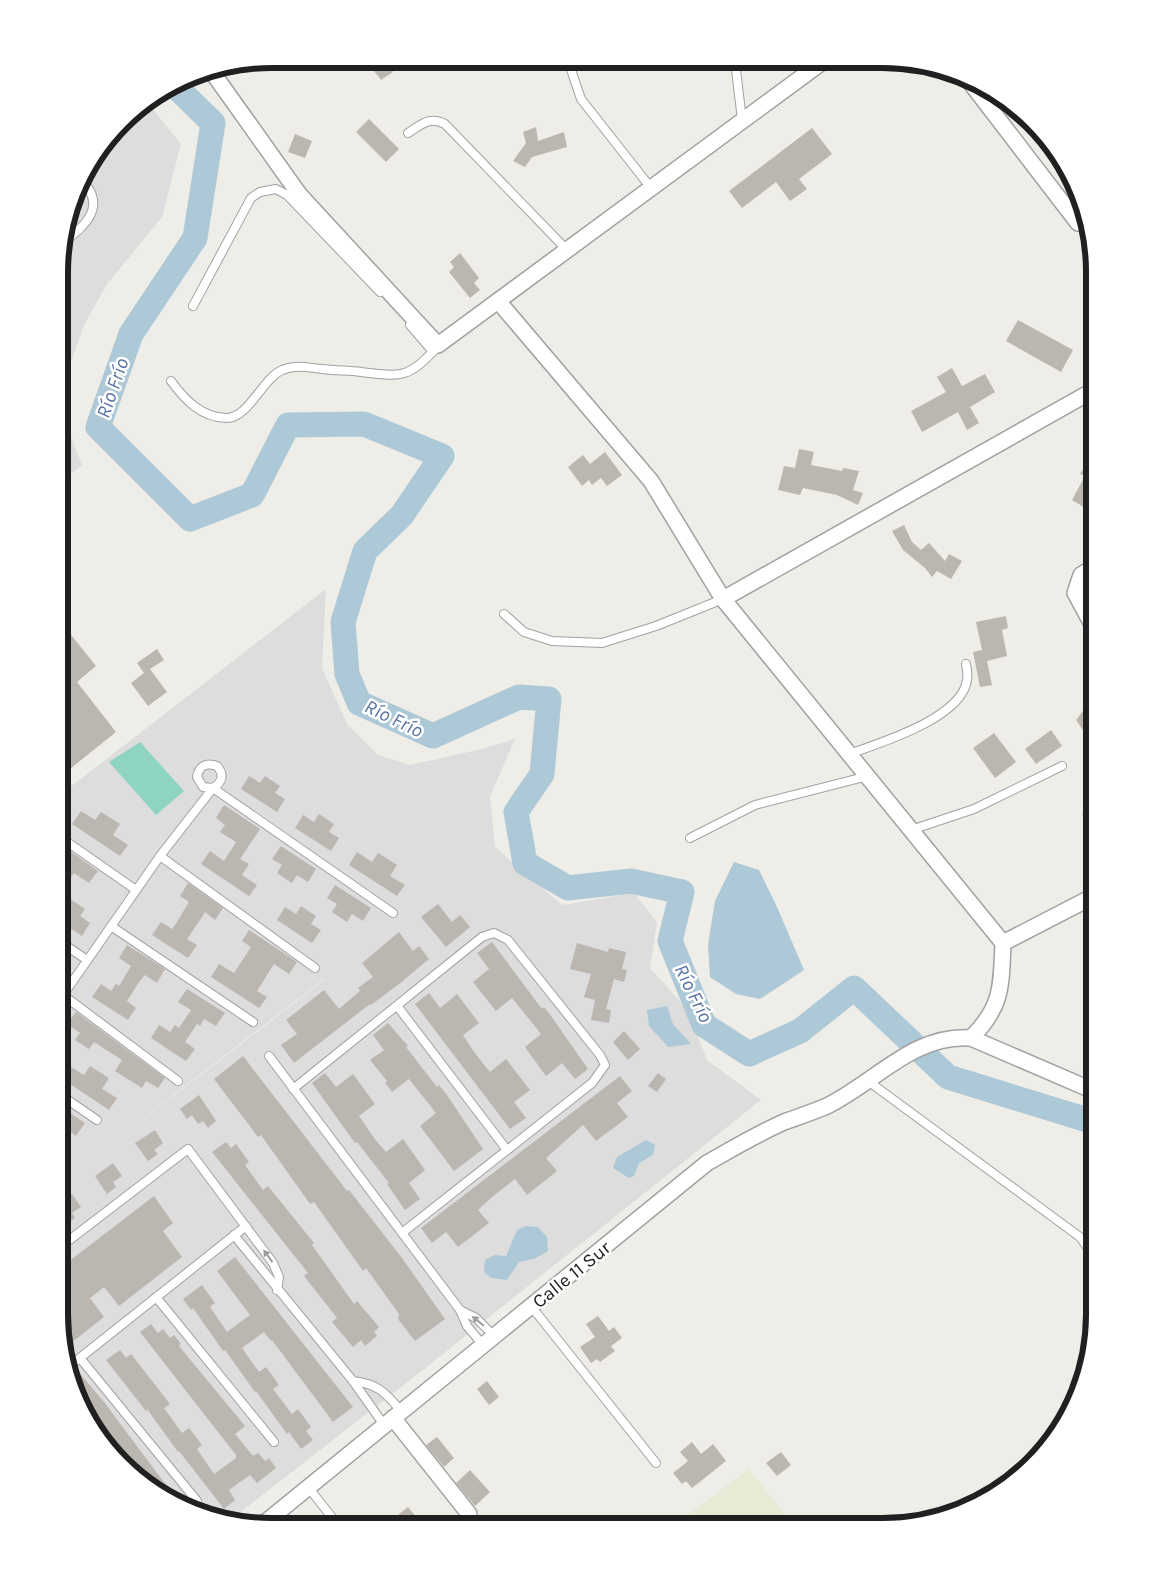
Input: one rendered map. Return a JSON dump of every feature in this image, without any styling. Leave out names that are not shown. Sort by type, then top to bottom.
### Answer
[{"type":"street","points":[[214,75],[300,194],[435,348],[814,68]]},
{"type":"street","points":[[976,91],[1078,223]]},
{"type":"street","points":[[498,301],[651,481],[724,599],[1003,943],[1001,982],[994,1010],[971,1038],[1086,1088]]},
{"type":"street","points":[[724,599],[1086,395]]},
{"type":"street","points":[[1086,572],[1081,575],[1075,593],[1086,613]]},
{"type":"street","points":[[1003,943],[1086,900]]},
{"type":"street","name":"Calle 11 Sur","points":[[270,1518],[707,1164],[766,1131],[826,1106],[868,1081],[901,1058],[935,1041],[953,1037],[971,1038]]},
{"type":"street","points":[[393,1418],[469,1514]]},
{"type":"lane","points":[[570,68],[581,99],[652,188]]},
{"type":"lane","points":[[735,68],[742,120]]},
{"type":"lane","points":[[408,133],[426,121],[436,119],[445,124],[567,250]]},
{"type":"lane","points":[[70,237],[87,223],[91,215],[92,194],[86,186]]},
{"type":"lane","points":[[171,381],[184,399],[205,414],[227,418],[239,414],[263,386],[281,370],[298,365],[395,376],[413,370],[435,348],[287,195],[276,188],[260,192],[251,198],[193,306]]},
{"type":"lane","points":[[504,614],[524,632],[552,641],[602,643],[656,626],[724,599]]},
{"type":"lane","points":[[849,754],[901,736],[923,725],[951,704],[964,689],[968,679],[966,664]]},
{"type":"lane","points":[[911,830],[974,809],[1062,766]]},
{"type":"lane","points":[[690,838],[755,805],[868,776]]},
{"type":"lane","points":[[68,988],[160,856],[213,788],[393,912]]},
{"type":"lane","points":[[68,843],[136,890]]},
{"type":"lane","points":[[160,856],[316,968]]},
{"type":"lane","points":[[111,926],[253,1022]]},
{"type":"lane","points":[[293,1089],[398,1007],[482,937],[494,933],[508,940],[600,1055],[605,1065],[592,1083],[402,1233]]},
{"type":"lane","points":[[68,947],[87,960]]},
{"type":"lane","points":[[68,1003],[178,1081]]},
{"type":"lane","points":[[398,1007],[507,1150]]},
{"type":"lane","points":[[269,1056],[460,1310],[467,1326],[489,1341]]},
{"type":"lane","points":[[868,1081],[1080,1237],[1086,1246]]},
{"type":"lane","points":[[68,1100],[97,1120]]},
{"type":"lane","points":[[68,1241],[188,1149],[273,1263],[279,1277],[277,1290]]},
{"type":"lane","points":[[73,1363],[246,1226]]},
{"type":"lane","points":[[234,1236],[353,1381],[393,1418]]},
{"type":"lane","points":[[156,1297],[274,1442]]},
{"type":"lane","points":[[531,1306],[656,1463]]},
{"type":"lane","points":[[460,1310],[476,1318],[489,1341]]},
{"type":"lane","points":[[80,1358],[197,1501]]},
{"type":"lane","points":[[353,1381],[369,1384],[384,1392],[393,1418]]},
{"type":"lane","points":[[308,1487],[332,1518]]},
{"type":"shaded area","points":[[151,107],[181,144],[162,217],[107,284],[84,325],[68,370],[68,258],[74,218],[88,181],[102,158],[127,127]]},
{"type":"shaded area","points":[[68,429],[82,465],[68,476]]},
{"type":"shaded area","points":[[326,589],[322,668],[347,724],[378,755],[410,765],[482,749],[515,739],[490,797],[495,847],[562,905],[634,893],[657,922],[650,968],[687,1009],[707,1060],[761,1100],[428,1366],[237,1515],[218,1511],[181,1497],[158,1483],[127,1458],[102,1427],[88,1404],[74,1367],[69,1340],[68,789]],"holes":[[[325,978],[206,1071],[83,1165]]]},
{"type":"green space","points":[[140,742],[184,791],[156,815],[109,762]]},
{"type":"green space","points":[[749,1469],[788,1518],[684,1518]]},
{"type":"water","points":[[734,862],[759,870],[804,970],[760,999],[736,994],[710,977],[708,945],[715,901]]},
{"type":"water","points":[[667,1006],[673,1024],[691,1044],[668,1047],[649,1026],[647,1010]]},
{"type":"water","points":[[646,1140],[655,1145],[653,1155],[639,1163],[634,1176],[629,1178],[613,1168],[617,1157]]},
{"type":"water","points":[[526,1226],[538,1227],[547,1237],[548,1251],[534,1259],[519,1262],[507,1280],[491,1278],[484,1272],[485,1260],[495,1255],[506,1256],[517,1230]]},
{"type":"building","points":[[378,68],[391,68],[393,72],[381,80],[374,71]]},
{"type":"building","points":[[369,119],[399,149],[386,162],[356,132]]},
{"type":"building","points":[[536,127],[538,141],[564,132],[567,147],[532,157],[525,167],[513,161],[526,143],[523,132]]},
{"type":"building","points":[[812,128],[832,154],[799,179],[807,189],[790,201],[776,182],[742,208],[729,191]]},
{"type":"building","points":[[295,134],[312,141],[305,158],[288,152]]},
{"type":"building","points":[[460,253],[479,278],[474,283],[480,290],[470,298],[449,272],[454,267],[450,262]]},
{"type":"building","points":[[1018,320],[1073,350],[1061,372],[1006,341]]},
{"type":"building","points":[[952,368],[962,386],[985,374],[995,392],[970,407],[979,423],[967,430],[958,412],[922,432],[911,411],[946,392],[937,377]]},
{"type":"building","points":[[799,449],[814,452],[811,465],[842,471],[843,468],[859,471],[853,490],[863,493],[858,505],[837,495],[803,488],[800,495],[778,490],[784,466],[795,468]]},
{"type":"building","points":[[605,452],[622,475],[607,486],[601,478],[592,485],[589,480],[582,486],[568,467],[583,455],[590,464]]},
{"type":"building","points":[[1086,465],[1086,508],[1072,500],[1085,476],[1080,474]]},
{"type":"building","points":[[904,525],[912,542],[921,550],[929,543],[945,561],[949,554],[962,561],[951,579],[937,571],[932,577],[925,568],[903,550],[892,531]]},
{"type":"building","points":[[1006,616],[1008,628],[1002,630],[1007,656],[987,661],[992,685],[980,687],[973,652],[982,650],[976,622]]},
{"type":"building","points":[[68,631],[96,666],[77,682],[116,732],[68,771]]},
{"type":"building","points":[[157,649],[164,660],[150,669],[167,692],[148,706],[131,683],[144,673],[137,663]]},
{"type":"building","points":[[1086,707],[1086,734],[1076,720]]},
{"type":"building","points":[[1051,730],[1062,746],[1036,764],[1025,749]]},
{"type":"building","points":[[994,733],[1016,762],[995,778],[973,748]]},
{"type":"building","points":[[249,776],[260,783],[265,776],[280,786],[275,793],[285,799],[277,812],[241,789]]},
{"type":"building","points":[[224,805],[260,829],[240,859],[249,864],[242,875],[257,885],[249,896],[201,864],[210,851],[224,861],[236,842],[220,832],[225,825],[216,818]]},
{"type":"building","points":[[81,811],[95,820],[101,812],[120,824],[113,835],[128,845],[120,856],[72,824]]},
{"type":"building","points":[[1086,812],[1086,825],[1082,814]]},
{"type":"building","points":[[319,814],[334,824],[329,832],[339,838],[331,851],[295,828],[303,815],[314,822]]},
{"type":"building","points":[[281,846],[316,869],[308,882],[297,875],[292,883],[277,873],[282,865],[272,859]]},
{"type":"building","points":[[68,850],[98,871],[89,883],[74,873],[68,880]]},
{"type":"building","points":[[357,852],[372,862],[378,853],[397,865],[390,876],[405,885],[397,896],[349,865]]},
{"type":"building","points":[[188,883],[223,908],[215,920],[205,912],[187,939],[197,945],[188,958],[152,935],[161,922],[172,929],[177,922],[189,902],[180,896]]},
{"type":"building","points":[[335,885],[371,908],[363,921],[352,914],[347,922],[332,912],[337,904],[327,898]]},
{"type":"building","points":[[70,899],[85,909],[80,916],[90,923],[82,936],[68,927],[68,902]]},
{"type":"building","points":[[438,904],[452,922],[460,915],[470,927],[446,947],[421,917]]},
{"type":"building","points":[[301,906],[316,916],[311,924],[321,930],[312,943],[277,920],[285,907],[296,914]]},
{"type":"building","points":[[249,930],[297,962],[289,974],[274,964],[257,991],[267,997],[259,1008],[211,977],[219,964],[234,973],[251,947],[242,941]]},
{"type":"building","points":[[399,932],[413,951],[419,946],[429,959],[294,1063],[281,1045],[297,1034],[286,1020],[324,990],[339,1009],[360,991],[358,988],[373,977],[362,963]]},
{"type":"building","points":[[492,942],[542,1009],[544,1007],[551,1016],[588,1069],[575,1079],[562,1063],[546,1076],[525,1047],[541,1034],[512,998],[496,1011],[473,982],[489,969],[477,953]]},
{"type":"building","points":[[577,943],[608,952],[609,948],[626,952],[622,969],[627,970],[624,982],[614,979],[606,1009],[611,1010],[609,1023],[591,1020],[595,1000],[584,997],[591,974],[570,969]]},
{"type":"building","points":[[127,945],[165,969],[157,983],[145,975],[139,982],[127,1001],[136,1008],[128,1020],[92,997],[101,984],[111,991],[116,984],[119,986],[131,966],[119,958]]},
{"type":"building","points":[[187,989],[225,1013],[216,1026],[204,1019],[200,1026],[197,1024],[185,1042],[195,1049],[186,1061],[151,1038],[159,1025],[170,1032],[175,1025],[179,1028],[191,1010],[178,1002]]},
{"type":"building","points":[[429,993],[440,1008],[457,994],[479,1023],[463,1035],[474,1052],[490,1072],[506,1059],[530,1090],[514,1102],[526,1118],[510,1129],[415,1004]]},
{"type":"building","points":[[76,1012],[165,1078],[158,1088],[146,1081],[142,1088],[115,1071],[122,1060],[94,1042],[89,1049],[75,1040],[80,1033],[68,1025]]},
{"type":"building","points":[[388,1023],[408,1046],[406,1047],[437,1087],[439,1085],[447,1095],[483,1149],[454,1171],[420,1126],[436,1113],[409,1079],[392,1092],[385,1083],[387,1081],[370,1060],[384,1050],[373,1035]]},
{"type":"building","points":[[624,1031],[640,1049],[628,1060],[613,1042]]},
{"type":"building","points":[[243,1056],[347,1191],[349,1190],[402,1258],[445,1319],[415,1341],[398,1319],[399,1314],[366,1268],[363,1271],[314,1202],[310,1204],[261,1135],[258,1137],[214,1079]]},
{"type":"building","points":[[69,1066],[84,1075],[90,1066],[109,1078],[102,1089],[117,1098],[109,1110],[68,1083]]},
{"type":"building","points":[[325,1073],[336,1087],[353,1074],[375,1104],[359,1116],[374,1138],[386,1152],[403,1139],[425,1170],[409,1183],[420,1199],[405,1210],[387,1184],[389,1183],[357,1142],[355,1143],[312,1083]]},
{"type":"building","points":[[658,1073],[666,1079],[657,1092],[648,1086]]},
{"type":"building","points":[[620,1076],[632,1091],[617,1103],[628,1117],[596,1141],[583,1125],[546,1158],[557,1171],[527,1195],[515,1179],[478,1210],[489,1223],[458,1247],[446,1232],[432,1243],[421,1228]]},
{"type":"building","points":[[199,1095],[216,1121],[208,1128],[203,1121],[198,1124],[192,1115],[187,1119],[180,1109]]},
{"type":"building","points":[[68,1112],[85,1123],[76,1136],[68,1130]]},
{"type":"building","points":[[155,1130],[163,1143],[154,1150],[158,1154],[148,1161],[135,1143]]},
{"type":"building","points":[[226,1142],[231,1148],[236,1144],[249,1162],[245,1165],[263,1190],[268,1186],[314,1243],[312,1245],[354,1304],[357,1301],[379,1327],[374,1332],[377,1336],[365,1346],[361,1340],[353,1347],[332,1322],[337,1318],[304,1276],[308,1273],[212,1152]]},
{"type":"building","points":[[113,1163],[122,1176],[113,1182],[116,1187],[107,1194],[95,1176]]},
{"type":"building","points":[[72,1194],[81,1207],[72,1213],[75,1218],[68,1223],[68,1197]]},
{"type":"building","points":[[154,1196],[173,1223],[163,1231],[182,1257],[119,1306],[104,1287],[90,1298],[104,1317],[70,1344],[68,1262]]},
{"type":"building","points":[[235,1257],[353,1407],[333,1422],[264,1332],[242,1348],[259,1372],[266,1367],[279,1385],[273,1389],[292,1414],[298,1409],[311,1427],[306,1431],[313,1440],[301,1449],[289,1432],[287,1434],[225,1350],[223,1351],[193,1308],[191,1310],[183,1299],[202,1285],[215,1303],[210,1307],[227,1332],[250,1315],[217,1271]]},
{"type":"building","points":[[598,1316],[609,1331],[614,1327],[622,1338],[611,1346],[615,1351],[600,1362],[597,1359],[591,1363],[580,1347],[595,1337],[586,1324]]},
{"type":"building","points":[[151,1324],[158,1333],[163,1329],[170,1338],[174,1335],[181,1344],[179,1346],[245,1426],[235,1434],[253,1456],[258,1453],[265,1461],[269,1458],[276,1468],[257,1483],[250,1475],[229,1490],[235,1500],[224,1509],[178,1452],[147,1409],[146,1411],[106,1360],[120,1350],[126,1358],[131,1354],[170,1404],[164,1408],[182,1433],[189,1428],[202,1445],[197,1449],[214,1474],[236,1458],[236,1455],[140,1332]]},
{"type":"building","points":[[81,1375],[104,1402],[170,1491],[137,1467],[118,1448],[88,1404],[78,1378]]},
{"type":"building","points":[[487,1381],[499,1397],[489,1405],[477,1389]]},
{"type":"building","points":[[437,1437],[454,1458],[444,1467],[426,1445]]},
{"type":"building","points":[[692,1442],[701,1454],[713,1444],[726,1461],[692,1488],[686,1481],[682,1484],[673,1473],[688,1461],[680,1452]]},
{"type":"building","points":[[781,1452],[791,1465],[777,1476],[766,1463]]},
{"type":"building","points":[[470,1470],[490,1492],[475,1506],[456,1483]]},
{"type":"building","points":[[408,1507],[417,1518],[401,1518],[398,1515]]},
{"type":"waterway","name":"Río Frío","points":[[179,89],[213,123],[195,238],[131,334],[98,427],[190,519],[252,495],[288,425],[364,424],[442,456],[402,515],[365,551],[343,622],[347,674],[359,703],[433,736],[519,697],[549,699],[542,774],[516,812],[525,863],[568,888],[631,881],[682,892],[670,941],[704,1025],[749,1054],[800,1031],[854,988],[948,1077],[1086,1120]]}]
